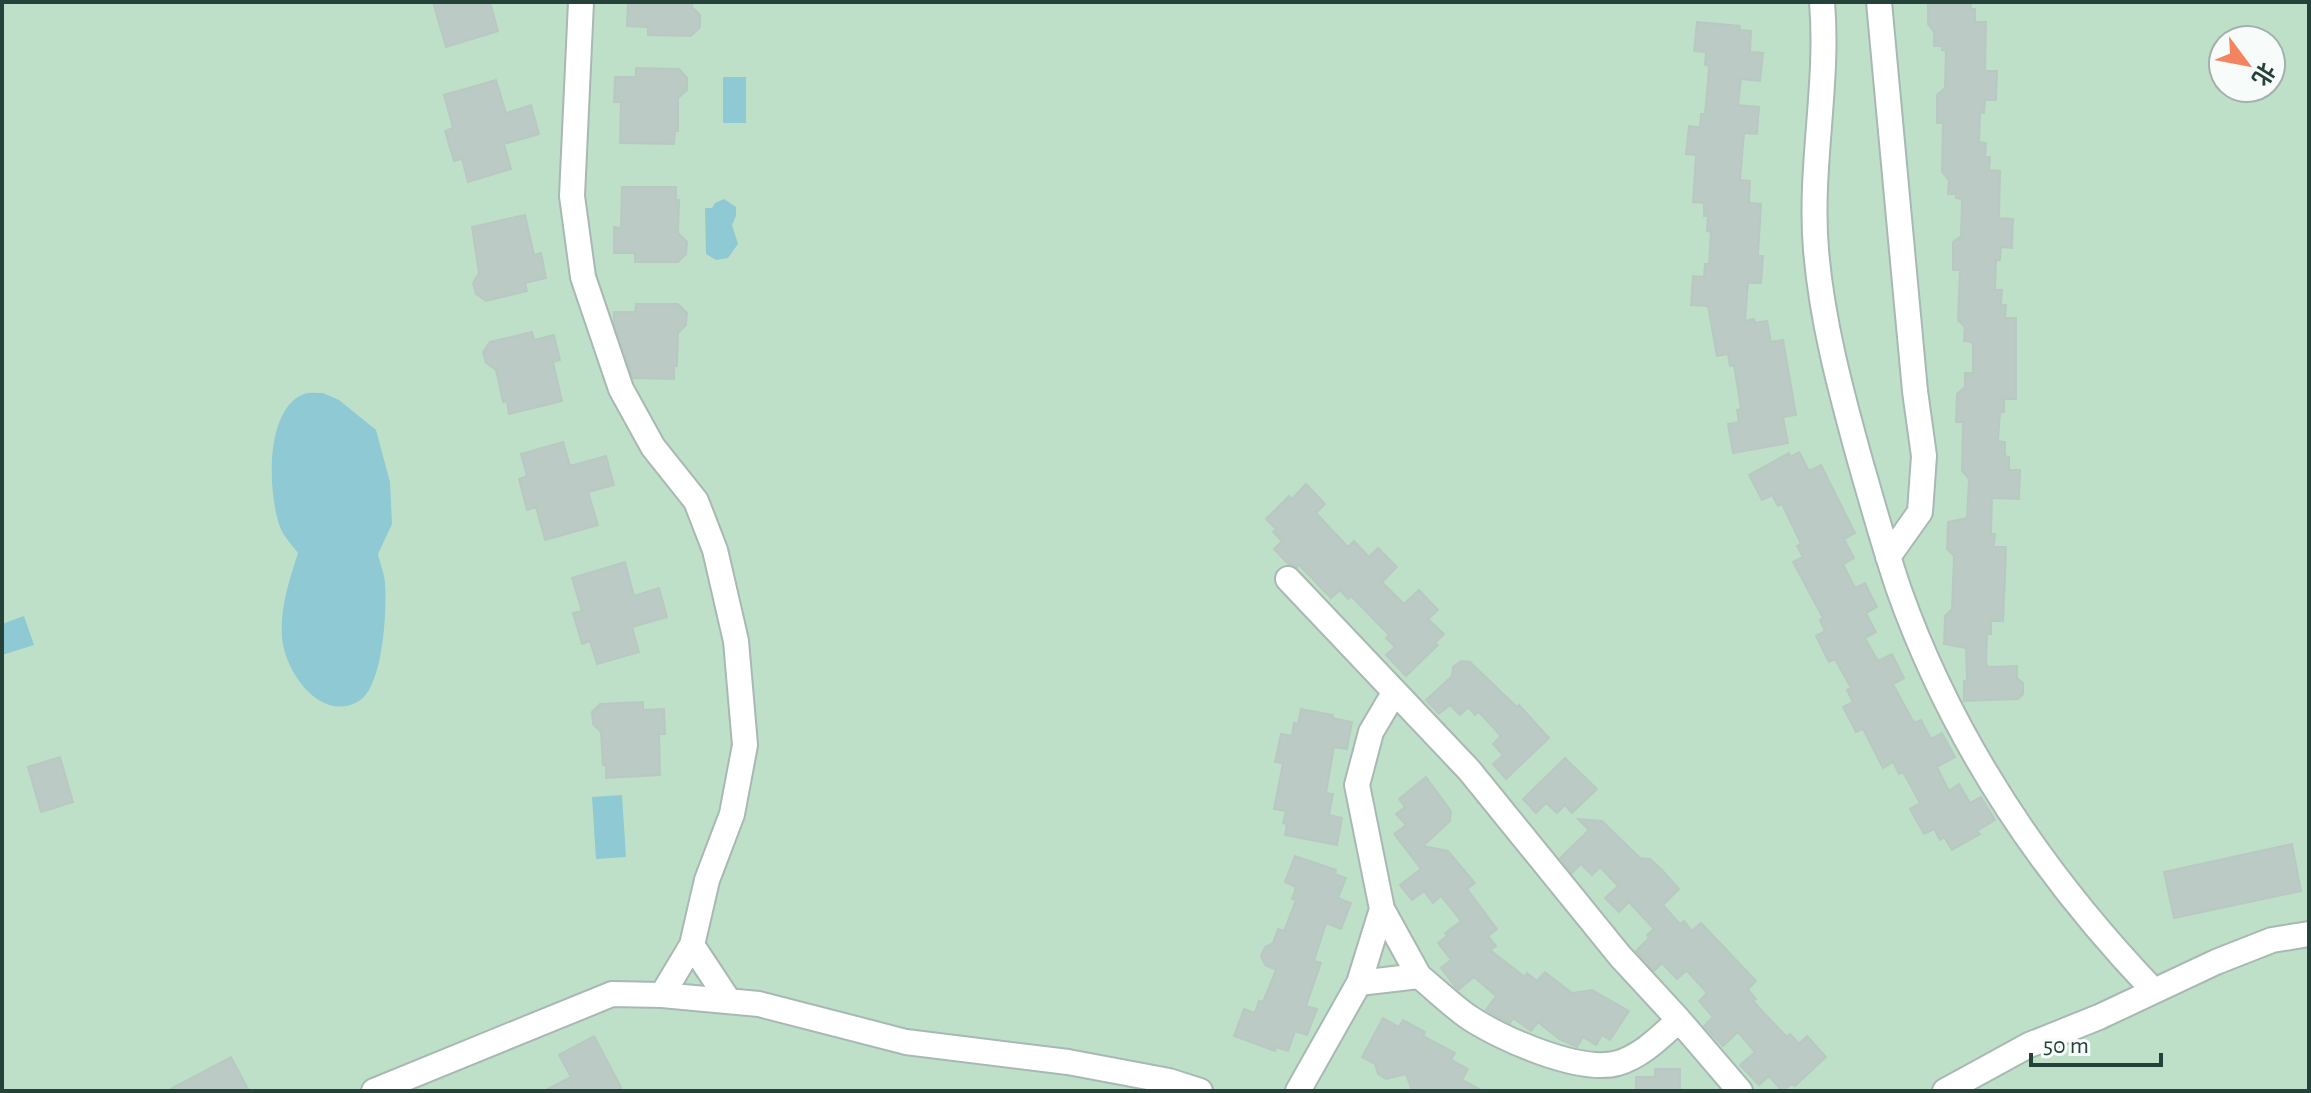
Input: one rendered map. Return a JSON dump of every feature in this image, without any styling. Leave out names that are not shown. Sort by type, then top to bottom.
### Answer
[{"type":"street","points":[[581,2],[572,196],[583,277],[621,389],[653,447],[696,501],[715,550],[736,641],[745,745],[732,814],[707,880],[692,945],[662,995]]},
{"type":"street","points":[[1822,2],[1825,62],[1814,205],[1819,285],[1833,363],[1888,557],[1941,690],[1991,784],[2075,903],[2154,991]]},
{"type":"street","points":[[1879,2],[1915,391],[1924,456],[1920,512],[1888,557]]},
{"type":"street","points":[[1288,579],[1469,770],[1620,956],[1740,1091]]},
{"type":"street","points":[[1394,693],[1371,732],[1357,785],[1382,909],[1419,976],[1468,1017],[1529,1048],[1580,1063],[1618,1063],[1653,1044],[1679,1020]]},
{"type":"street","points":[[1298,1091],[1359,983],[1382,909]]},
{"type":"street","points":[[1945,1091],[2029,1045],[2272,940],[2309,934]]},
{"type":"street","points":[[692,945],[729,1001]]},
{"type":"street","points":[[1359,983],[1419,976]]},
{"type":"street","points":[[374,1091],[612,994],[759,1004],[906,1042],[1068,1062],[1169,1081],[1200,1091]]},
{"type":"green space","points":[[2,2],[2309,2],[2309,1091],[2,1091]]},
{"type":"water","points":[[723,77],[746,77],[746,123],[723,123]]},
{"type":"water","points":[[724,199],[736,207],[732,225],[738,244],[728,258],[716,260],[706,254],[705,208],[712,208]]},
{"type":"water","points":[[306,393],[323,393],[339,400],[376,430],[390,482],[392,524],[378,554],[385,596],[382,647],[367,693],[359,701],[345,706],[318,700],[307,690],[290,665],[282,637],[288,584],[298,553],[282,531],[276,513],[272,454],[282,417],[291,403]]},
{"type":"water","points":[[24,616],[34,645],[2,655],[2,624]]},
{"type":"water","points":[[622,795],[626,857],[596,859],[592,797]]},
{"type":"building","points":[[433,2],[490,2],[498,31],[446,47]]},
{"type":"building","points":[[628,2],[692,2],[692,7],[700,15],[700,27],[691,36],[648,35],[648,27],[627,26]]},
{"type":"building","points":[[1928,2],[1971,2],[1971,9],[1975,9],[1975,22],[1986,22],[1985,71],[1997,71],[1996,100],[1985,100],[1984,113],[1980,112],[1979,142],[1986,143],[1985,157],[1990,157],[1989,170],[2000,171],[1999,218],[2013,219],[2012,248],[2001,247],[2000,260],[1996,260],[1995,290],[2002,290],[2001,305],[2006,305],[2005,318],[2016,318],[2016,399],[2004,399],[1998,441],[2005,442],[2009,470],[2020,470],[2019,499],[1992,498],[1991,534],[1995,534],[1994,547],[2006,547],[2005,576],[2003,621],[1991,621],[1991,634],[1987,634],[1986,663],[1988,667],[2017,666],[2017,678],[2023,683],[2023,694],[2018,699],[1964,701],[1966,648],[1944,644],[1945,616],[1952,609],[1954,556],[1947,549],[1948,522],[1967,518],[1969,479],[1962,471],[1963,422],[1956,422],[1957,394],[1965,387],[1965,373],[1973,373],[1973,346],[1972,342],[1964,341],[1965,327],[1958,320],[1960,270],[1953,270],[1953,242],[1961,236],[1962,199],[1956,198],[1956,194],[1948,194],[1949,180],[1942,172],[1943,123],[1937,123],[1937,95],[1945,88],[1946,50],[1942,50],[1942,46],[1934,46],[1934,32],[1928,24]]},
{"type":"building","points":[[1697,22],[1740,26],[1739,30],[1751,31],[1750,52],[1763,53],[1760,81],[1741,79],[1738,105],[1759,107],[1757,134],[1744,133],[1740,180],[1750,181],[1749,203],[1761,204],[1758,256],[1763,256],[1761,283],[1748,283],[1745,321],[1767,321],[1771,342],[1783,340],[1796,415],[1783,417],[1788,443],[1733,453],[1728,424],[1739,422],[1737,410],[1741,409],[1734,365],[1730,366],[1728,354],[1717,356],[1708,306],[1691,305],[1693,276],[1704,277],[1705,264],[1709,264],[1711,232],[1707,231],[1708,216],[1704,216],[1704,203],[1693,202],[1696,155],[1686,154],[1689,126],[1700,127],[1701,114],[1705,114],[1708,80],[1706,52],[1694,51]]},
{"type":"building","points":[[636,68],[679,69],[687,78],[687,90],[678,98],[678,131],[675,131],[674,144],[620,143],[621,102],[614,102],[615,77],[636,77]]},
{"type":"building","points":[[496,80],[506,113],[531,105],[539,134],[504,144],[511,169],[468,182],[462,159],[454,161],[445,131],[453,128],[444,95]]},
{"type":"building","points":[[622,187],[676,187],[676,200],[679,200],[678,233],[687,242],[686,254],[678,262],[635,262],[635,253],[614,253],[614,227],[621,228]]},
{"type":"building","points":[[525,215],[534,255],[541,253],[546,278],[525,283],[527,291],[486,301],[476,294],[473,283],[479,273],[472,227]]},
{"type":"building","points":[[636,304],[678,304],[687,313],[686,325],[678,333],[674,379],[633,378],[614,322],[614,312],[635,312]]},
{"type":"building","points":[[532,332],[534,340],[554,335],[560,360],[553,362],[562,401],[509,414],[496,370],[486,363],[483,352],[490,342]]},
{"type":"building","points":[[563,442],[570,466],[606,456],[614,485],[588,492],[598,525],[545,540],[536,507],[527,510],[519,479],[527,476],[521,454]]},
{"type":"building","points":[[1799,452],[1809,471],[1821,465],[1855,533],[1844,539],[1854,558],[1843,564],[1855,588],[1865,583],[1877,607],[1866,613],[1876,632],[1865,638],[1878,661],[1892,654],[1904,678],[1893,684],[1914,723],[1921,720],[1931,739],[1942,733],[1955,757],[1937,767],[1949,791],[1959,784],[1970,803],[1981,797],[1995,820],[1977,831],[1980,834],[1952,850],[1944,837],[1940,840],[1934,829],[1924,834],[1910,809],[1920,803],[1903,772],[1899,774],[1893,762],[1883,768],[1863,729],[1856,732],[1843,707],[1853,702],[1847,690],[1851,688],[1835,659],[1829,662],[1816,636],[1825,631],[1820,620],[1823,618],[1793,562],[1803,557],[1797,546],[1801,544],[1782,504],[1778,506],[1772,495],[1762,500],[1749,475],[1789,453],[1790,457]]},
{"type":"building","points":[[1306,484],[1325,504],[1316,513],[1348,547],[1354,541],[1369,557],[1378,548],[1397,567],[1382,582],[1404,604],[1419,590],[1438,610],[1428,619],[1444,634],[1435,643],[1438,645],[1406,676],[1386,655],[1395,647],[1386,638],[1389,635],[1351,596],[1348,599],[1340,590],[1331,598],[1299,565],[1288,564],[1274,549],[1282,541],[1266,519]]},
{"type":"building","points":[[625,562],[634,596],[659,588],[667,617],[632,627],[639,652],[597,664],[590,641],[582,644],[573,613],[582,611],[572,578]]},
{"type":"building","points":[[1461,661],[1470,662],[1517,707],[1519,705],[1549,738],[1506,779],[1493,764],[1503,755],[1493,744],[1501,736],[1479,712],[1475,715],[1468,707],[1460,715],[1450,705],[1439,714],[1426,700],[1452,676],[1453,667]]},
{"type":"building","points":[[643,702],[643,710],[664,709],[665,734],[659,734],[660,775],[606,778],[601,732],[593,724],[592,712],[600,704]]},
{"type":"building","points":[[1301,709],[1352,722],[1347,749],[1334,747],[1326,793],[1333,794],[1329,815],[1342,818],[1337,845],[1285,835],[1287,824],[1283,823],[1286,811],[1274,809],[1283,763],[1275,762],[1281,734],[1292,736]]},
{"type":"building","points":[[60,757],[73,802],[41,812],[28,767]]},
{"type":"building","points":[[1565,758],[1597,789],[1572,813],[1565,805],[1557,813],[1546,803],[1536,813],[1523,799]]},
{"type":"building","points":[[1426,777],[1451,811],[1450,821],[1423,846],[1448,851],[1475,883],[1467,889],[1497,929],[1488,936],[1496,946],[1490,950],[1525,977],[1527,973],[1537,981],[1545,972],[1572,993],[1592,990],[1629,1011],[1610,1040],[1602,1035],[1596,1045],[1583,1037],[1577,1047],[1559,1039],[1538,1022],[1531,1031],[1513,1018],[1510,1023],[1486,1010],[1496,996],[1474,977],[1458,990],[1441,968],[1451,960],[1438,943],[1461,921],[1441,896],[1433,903],[1424,891],[1412,900],[1400,885],[1421,869],[1394,834],[1406,825],[1396,814],[1405,807],[1399,799]]},
{"type":"building","points":[[1578,819],[1602,821],[1640,858],[1650,859],[1662,870],[1679,889],[1663,905],[1680,924],[1684,921],[1692,931],[1701,923],[1756,981],[1748,989],[1763,1012],[1787,1037],[1790,1034],[1799,1044],[1807,1036],[1826,1057],[1795,1086],[1792,1084],[1782,1091],[1769,1076],[1759,1085],[1740,1065],[1755,1052],[1738,1032],[1723,1046],[1704,1026],[1713,1017],[1699,1001],[1707,993],[1689,973],[1686,971],[1677,979],[1662,963],[1654,971],[1636,951],[1654,929],[1629,902],[1619,912],[1605,898],[1618,886],[1600,867],[1592,875],[1581,864],[1572,873],[1560,858],[1589,830]]},
{"type":"building","points":[[2292,844],[2301,891],[2174,918],[2164,872]]},
{"type":"building","points":[[1295,856],[1336,870],[1335,874],[1346,878],[1338,898],[1351,903],[1341,929],[1326,923],[1314,961],[1321,963],[1306,1006],[1317,1009],[1307,1035],[1295,1031],[1288,1051],[1276,1047],[1275,1051],[1234,1036],[1244,1009],[1255,1013],[1259,1001],[1263,1002],[1276,970],[1265,965],[1261,956],[1265,947],[1273,943],[1278,929],[1284,931],[1296,900],[1292,899],[1296,887],[1285,882]]},
{"type":"building","points":[[1383,1018],[1399,1027],[1403,1020],[1425,1032],[1423,1036],[1455,1053],[1451,1060],[1468,1069],[1462,1080],[1483,1091],[1412,1091],[1406,1074],[1386,1079],[1378,1074],[1375,1064],[1362,1057]]},
{"type":"building","points":[[594,1036],[623,1091],[544,1091],[571,1077],[559,1055]]},
{"type":"building","points":[[231,1057],[249,1091],[167,1091]]},
{"type":"building","points":[[1655,1069],[1680,1069],[1680,1091],[1636,1091],[1636,1077],[1655,1077]]}]
